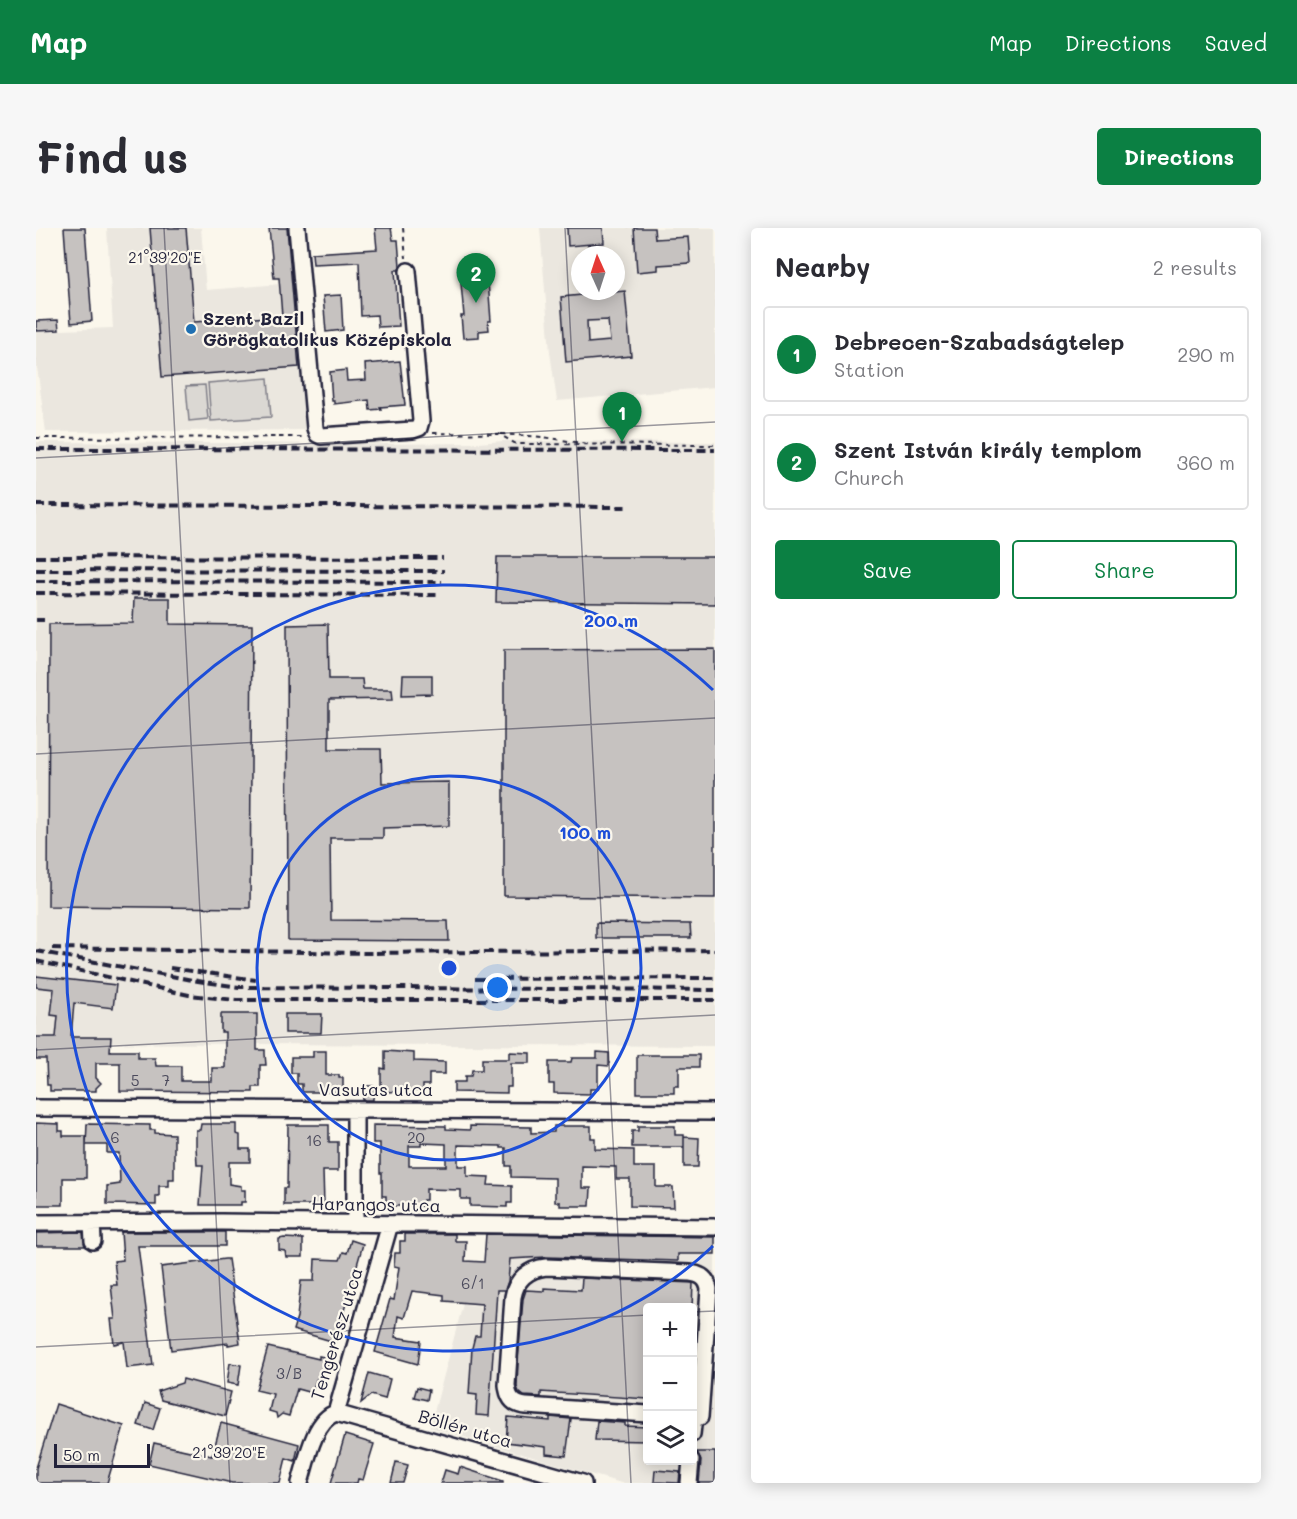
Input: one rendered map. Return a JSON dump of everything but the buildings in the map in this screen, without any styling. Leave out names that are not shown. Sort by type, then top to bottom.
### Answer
[{"type":"street","points":[[297,228],[317,434],[325,437],[419,428],[421,421],[408,271]]},
{"type":"street","name":"Vasutas utca","points":[[36,1108],[715,1112]]},
{"type":"street","points":[[355,1110],[355,1224]]},
{"type":"street","name":"Harangos utca","points":[[36,1223],[715,1227]]},
{"type":"street","points":[[92,1223],[93,1241]]},
{"type":"street","name":"Tengerész utca","points":[[299,1474],[319,1428],[327,1418],[336,1413],[390,1224]]},
{"type":"street","points":[[643,1414],[526,1406],[512,1401],[507,1385],[513,1297],[516,1286],[522,1278],[535,1269],[546,1267],[690,1273],[701,1276],[707,1282],[709,1289],[700,1417]]},
{"type":"street","name":"Böllér utca","points":[[336,1413],[536,1477],[583,1483]]},
{"type":"street","points":[[689,1483],[691,1465]]},
{"type":"path","points":[[404,228],[408,271]]},
{"type":"path","points":[[419,428],[434,434],[543,437],[594,445]]},
{"type":"path","points":[[36,438],[128,436],[279,439],[309,437],[317,434]]},
{"type":"path","points":[[499,434],[516,444],[715,445]]},
{"type":"shaded area","name":"Szent Bazil Görögkatolikus Középiskola","points":[[107,228],[201,228],[206,290],[293,283],[305,430],[46,432],[36,360],[36,331],[113,328]]},
{"type":"shaded area","points":[[540,228],[715,228],[715,387],[557,401],[550,352]]},
{"type":"shaded area","points":[[268,378],[271,417],[211,421],[208,383]]},
{"type":"shaded area","points":[[205,385],[208,419],[189,421],[186,386]]},
{"type":"shaded area","points":[[504,441],[715,442],[715,1046],[36,1043],[36,442],[373,444]]},
{"type":"shaded area","points":[[486,1233],[715,1237],[715,1483],[621,1483],[430,1427],[463,1304],[481,1306]]},
{"type":"railway","points":[[36,449],[715,450]]},
{"type":"railway","points":[[36,505],[628,507]]},
{"type":"railway","points":[[36,557],[443,558]]},
{"type":"railway","points":[[36,570],[444,571]]},
{"type":"railway","points":[[36,581],[442,582]]},
{"type":"railway","points":[[36,593],[440,595]]},
{"type":"railway","points":[[36,620],[44,620]]},
{"type":"railway","points":[[52,948],[366,953],[715,950]]},
{"type":"railway","points":[[36,951],[239,987],[715,990]]},
{"type":"railway","points":[[36,961],[189,995],[236,1000],[715,1000]]},
{"type":"railway","points":[[170,968],[256,980]]},
{"type":"railway","points":[[475,979],[715,978]]},
{"type":"place","name":"Szent István király templom","points":[[476,303]]},
{"type":"place","name":"Szent Bazil Görögkatolikus Középiskola","points":[[191,329]]},
{"type":"place","name":"Debrecen-Szabadságtelep","points":[[622,442]]}]
